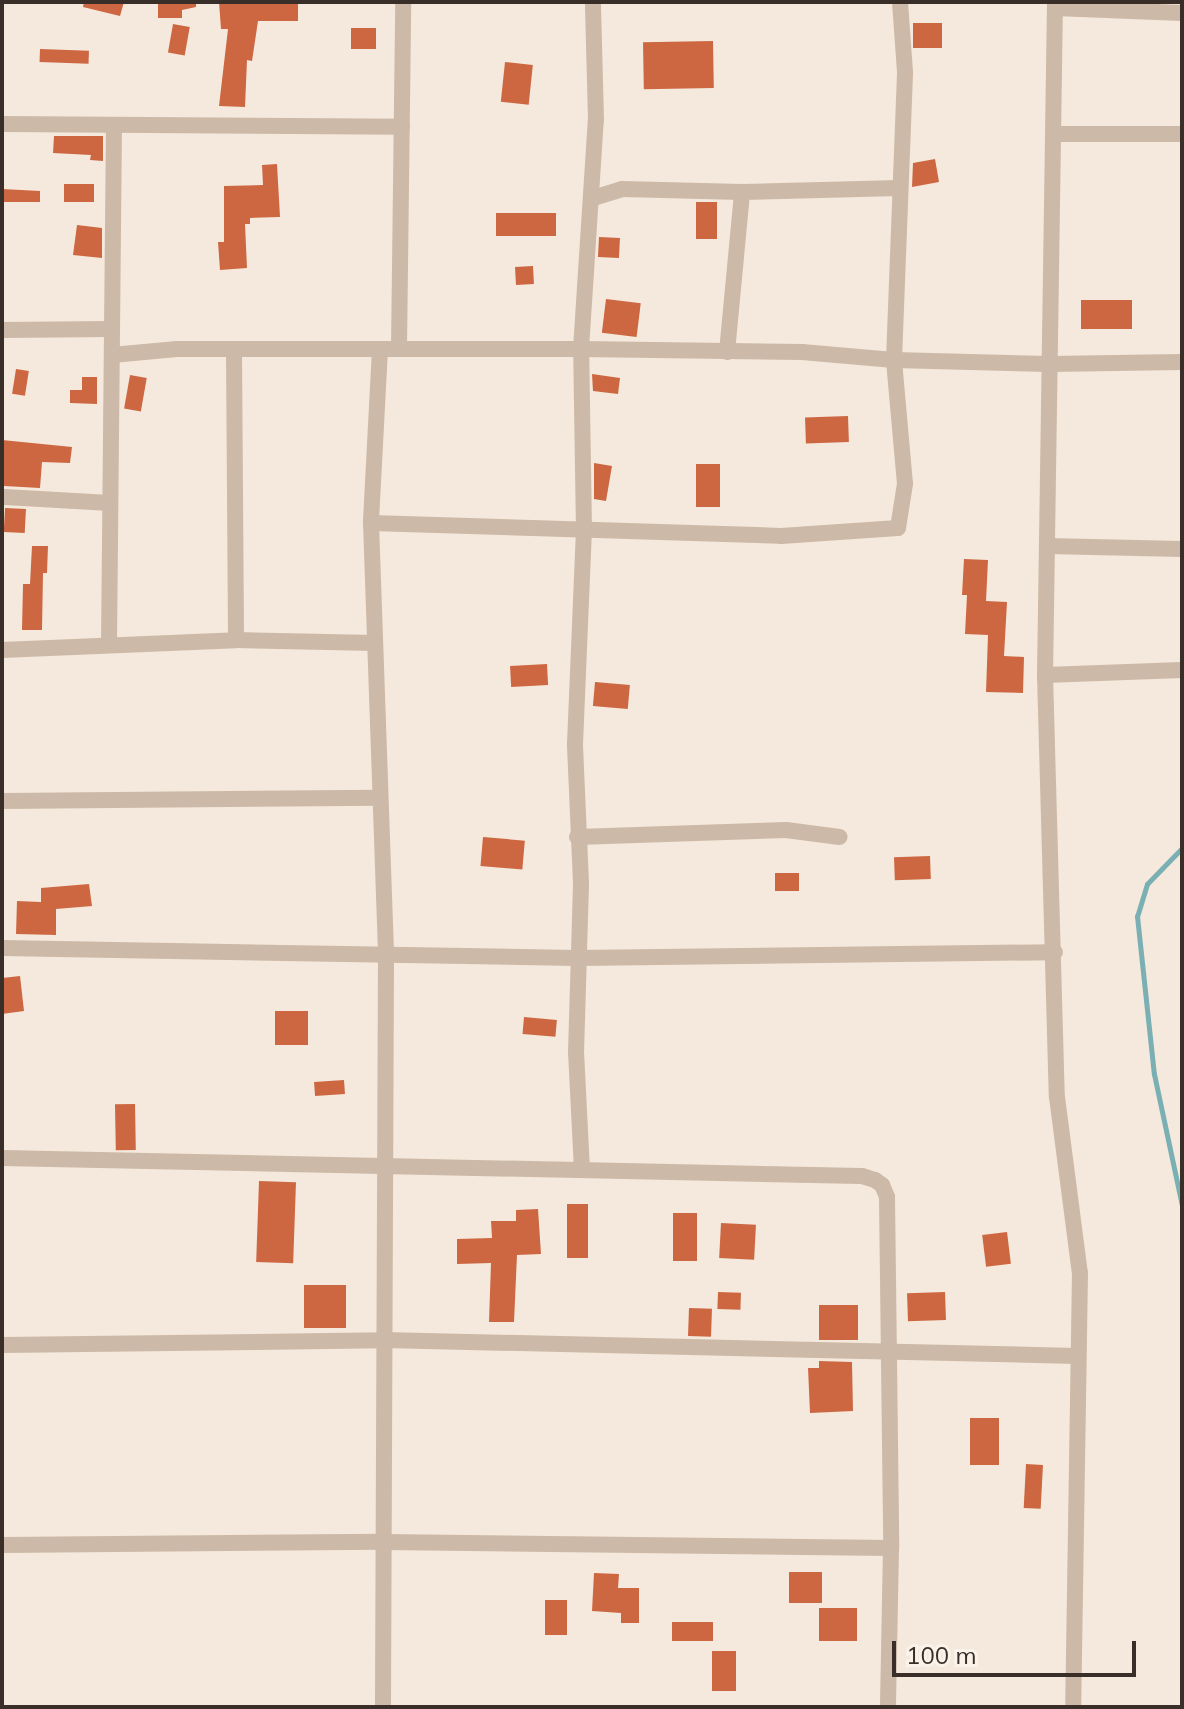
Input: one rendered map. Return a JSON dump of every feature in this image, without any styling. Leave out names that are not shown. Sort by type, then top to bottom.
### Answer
[{"type":"street","points":[[399,349],[403,2]]},
{"type":"street","points":[[582,1170],[576,1053],[581,883],[575,744],[584,531],[581,349],[596,120],[593,2]]},
{"type":"street","points":[[371,523],[781,536],[898,528],[905,484],[894,360],[905,72],[900,2]]},
{"type":"street","points":[[1073,1707],[1080,1273],[1057,1097],[1045,675],[1055,5],[1182,13]]},
{"type":"street","points":[[2,124],[402,127]]},
{"type":"street","points":[[109,645],[114,125]]},
{"type":"street","points":[[1053,134],[1182,134]]},
{"type":"street","points":[[593,198],[622,189],[742,192],[899,188]]},
{"type":"street","points":[[727,352],[742,192]]},
{"type":"street","points":[[2,330],[112,329]]},
{"type":"street","points":[[112,355],[177,349],[581,349],[802,352],[894,360],[1049,364],[1182,362]]},
{"type":"street","points":[[380,349],[371,523],[386,955],[383,1707]]},
{"type":"street","points":[[234,350],[236,640]]},
{"type":"street","points":[[5,497],[110,503]]},
{"type":"street","points":[[1047,546],[1182,549]]},
{"type":"street","points":[[2,650],[236,640],[375,643]]},
{"type":"street","points":[[1045,675],[1182,670]]},
{"type":"street","points":[[2,801],[380,798]]},
{"type":"street","points":[[577,837],[786,830],[840,837]]},
{"type":"street","points":[[2,948],[577,958],[1055,952]]},
{"type":"street","points":[[2,1158],[862,1176],[875,1180],[882,1185],[887,1197],[891,1548],[888,1707]]},
{"type":"street","points":[[2,1345],[384,1340],[1077,1356]]},
{"type":"street","points":[[2,1545],[383,1542],[891,1548]]},
{"type":"building","points":[[84,2],[124,2],[120,16],[83,7]]},
{"type":"building","points":[[158,2],[196,2],[196,7],[182,10],[182,18],[158,18]]},
{"type":"building","points":[[219,2],[298,2],[298,21],[258,21],[252,61],[247,60],[245,107],[219,106],[228,29],[221,29]]},
{"type":"building","points":[[913,23],[942,23],[942,48],[913,48]]},
{"type":"building","points":[[173,24],[190,27],[185,56],[168,53]]},
{"type":"building","points":[[351,28],[376,28],[376,49],[351,49]]},
{"type":"building","points":[[713,41],[714,88],[644,89],[643,42]]},
{"type":"building","points":[[40,49],[89,51],[89,64],[40,62]]},
{"type":"building","points":[[505,62],[533,65],[529,105],[501,102]]},
{"type":"building","points":[[54,136],[103,136],[103,161],[90,160],[91,155],[53,153]]},
{"type":"building","points":[[935,159],[939,182],[912,187],[913,163]]},
{"type":"building","points":[[277,164],[280,217],[250,218],[250,224],[245,224],[247,268],[220,270],[218,242],[224,242],[224,186],[263,185],[262,165]]},
{"type":"building","points":[[64,184],[94,184],[94,202],[64,202]]},
{"type":"building","points":[[2,189],[40,191],[40,202],[2,202]]},
{"type":"building","points":[[696,202],[717,202],[717,239],[696,239]]},
{"type":"building","points":[[496,213],[556,213],[556,236],[496,236]]},
{"type":"building","points":[[77,225],[102,228],[102,258],[73,255]]},
{"type":"building","points":[[599,237],[620,238],[619,258],[598,257]]},
{"type":"building","points":[[533,266],[534,284],[516,285],[515,267]]},
{"type":"building","points":[[606,299],[641,303],[637,337],[602,333]]},
{"type":"building","points":[[1081,300],[1132,300],[1132,329],[1081,329]]},
{"type":"building","points":[[16,369],[29,371],[25,396],[12,394]]},
{"type":"building","points":[[592,374],[620,378],[618,394],[593,391]]},
{"type":"building","points":[[130,375],[147,378],[141,411],[124,408]]},
{"type":"building","points":[[82,377],[97,377],[97,404],[70,403],[70,390],[82,390]]},
{"type":"building","points":[[848,416],[849,442],[806,443],[805,418]]},
{"type":"building","points":[[2,440],[72,447],[70,463],[42,462],[40,488],[4,486]]},
{"type":"building","points":[[594,463],[612,466],[606,501],[594,499]]},
{"type":"building","points":[[696,464],[720,464],[720,507],[696,507]]},
{"type":"building","points":[[5,508],[26,509],[25,533],[4,532]]},
{"type":"building","points":[[32,546],[48,546],[47,573],[43,573],[42,630],[22,630],[23,584],[30,584]]},
{"type":"building","points":[[964,559],[988,560],[986,601],[1007,602],[1004,656],[1024,657],[1023,693],[986,692],[988,635],[965,634],[967,595],[962,595]]},
{"type":"building","points":[[547,664],[548,685],[511,687],[510,666]]},
{"type":"building","points":[[595,682],[630,685],[628,709],[593,706]]},
{"type":"building","points":[[483,837],[525,841],[522,870],[480,866]]},
{"type":"building","points":[[930,856],[931,879],[895,880],[894,857]]},
{"type":"building","points":[[775,873],[799,873],[799,891],[775,891]]},
{"type":"building","points":[[89,884],[92,906],[56,909],[56,935],[16,934],[17,901],[41,902],[41,888]]},
{"type":"building","points":[[20,976],[24,1011],[2,1014],[2,978]]},
{"type":"building","points":[[275,1011],[308,1011],[308,1045],[275,1045]]},
{"type":"building","points":[[524,1017],[557,1020],[555,1037],[523,1034]]},
{"type":"building","points":[[344,1080],[345,1094],[315,1096],[314,1082]]},
{"type":"building","points":[[115,1104],[135,1104],[136,1150],[116,1150]]},
{"type":"building","points":[[259,1181],[296,1182],[293,1263],[256,1262]]},
{"type":"building","points":[[567,1204],[588,1204],[588,1258],[567,1258]]},
{"type":"building","points":[[538,1209],[541,1254],[517,1255],[514,1322],[489,1322],[491,1263],[457,1264],[457,1239],[492,1238],[491,1221],[516,1221],[516,1210]]},
{"type":"building","points":[[673,1213],[697,1213],[697,1261],[673,1261]]},
{"type":"building","points":[[721,1223],[756,1225],[754,1260],[719,1258]]},
{"type":"building","points":[[1007,1232],[1011,1264],[986,1267],[982,1235]]},
{"type":"building","points":[[304,1285],[346,1285],[346,1328],[304,1328]]},
{"type":"building","points":[[718,1292],[741,1293],[740,1310],[717,1309]]},
{"type":"building","points":[[945,1292],[946,1320],[908,1321],[907,1293]]},
{"type":"building","points":[[819,1305],[858,1305],[858,1340],[819,1340]]},
{"type":"building","points":[[689,1308],[712,1309],[711,1337],[688,1336]]},
{"type":"building","points":[[819,1361],[852,1362],[853,1411],[810,1413],[808,1368],[819,1368]]},
{"type":"building","points":[[970,1418],[999,1418],[999,1465],[970,1465]]},
{"type":"building","points":[[1026,1464],[1043,1465],[1041,1509],[1024,1508]]},
{"type":"building","points":[[789,1572],[822,1572],[822,1603],[789,1603]]},
{"type":"building","points":[[594,1573],[619,1574],[618,1588],[639,1588],[639,1623],[621,1623],[621,1613],[592,1611]]},
{"type":"building","points":[[545,1600],[567,1600],[567,1635],[545,1635]]},
{"type":"building","points":[[819,1608],[857,1608],[857,1641],[819,1641]]},
{"type":"building","points":[[672,1622],[713,1622],[713,1641],[672,1641]]},
{"type":"building","points":[[712,1651],[736,1651],[736,1691],[712,1691]]},
{"type":"waterway","points":[[1182,848],[1147,884],[1137,916],[1154,1074],[1182,1206]]}]
